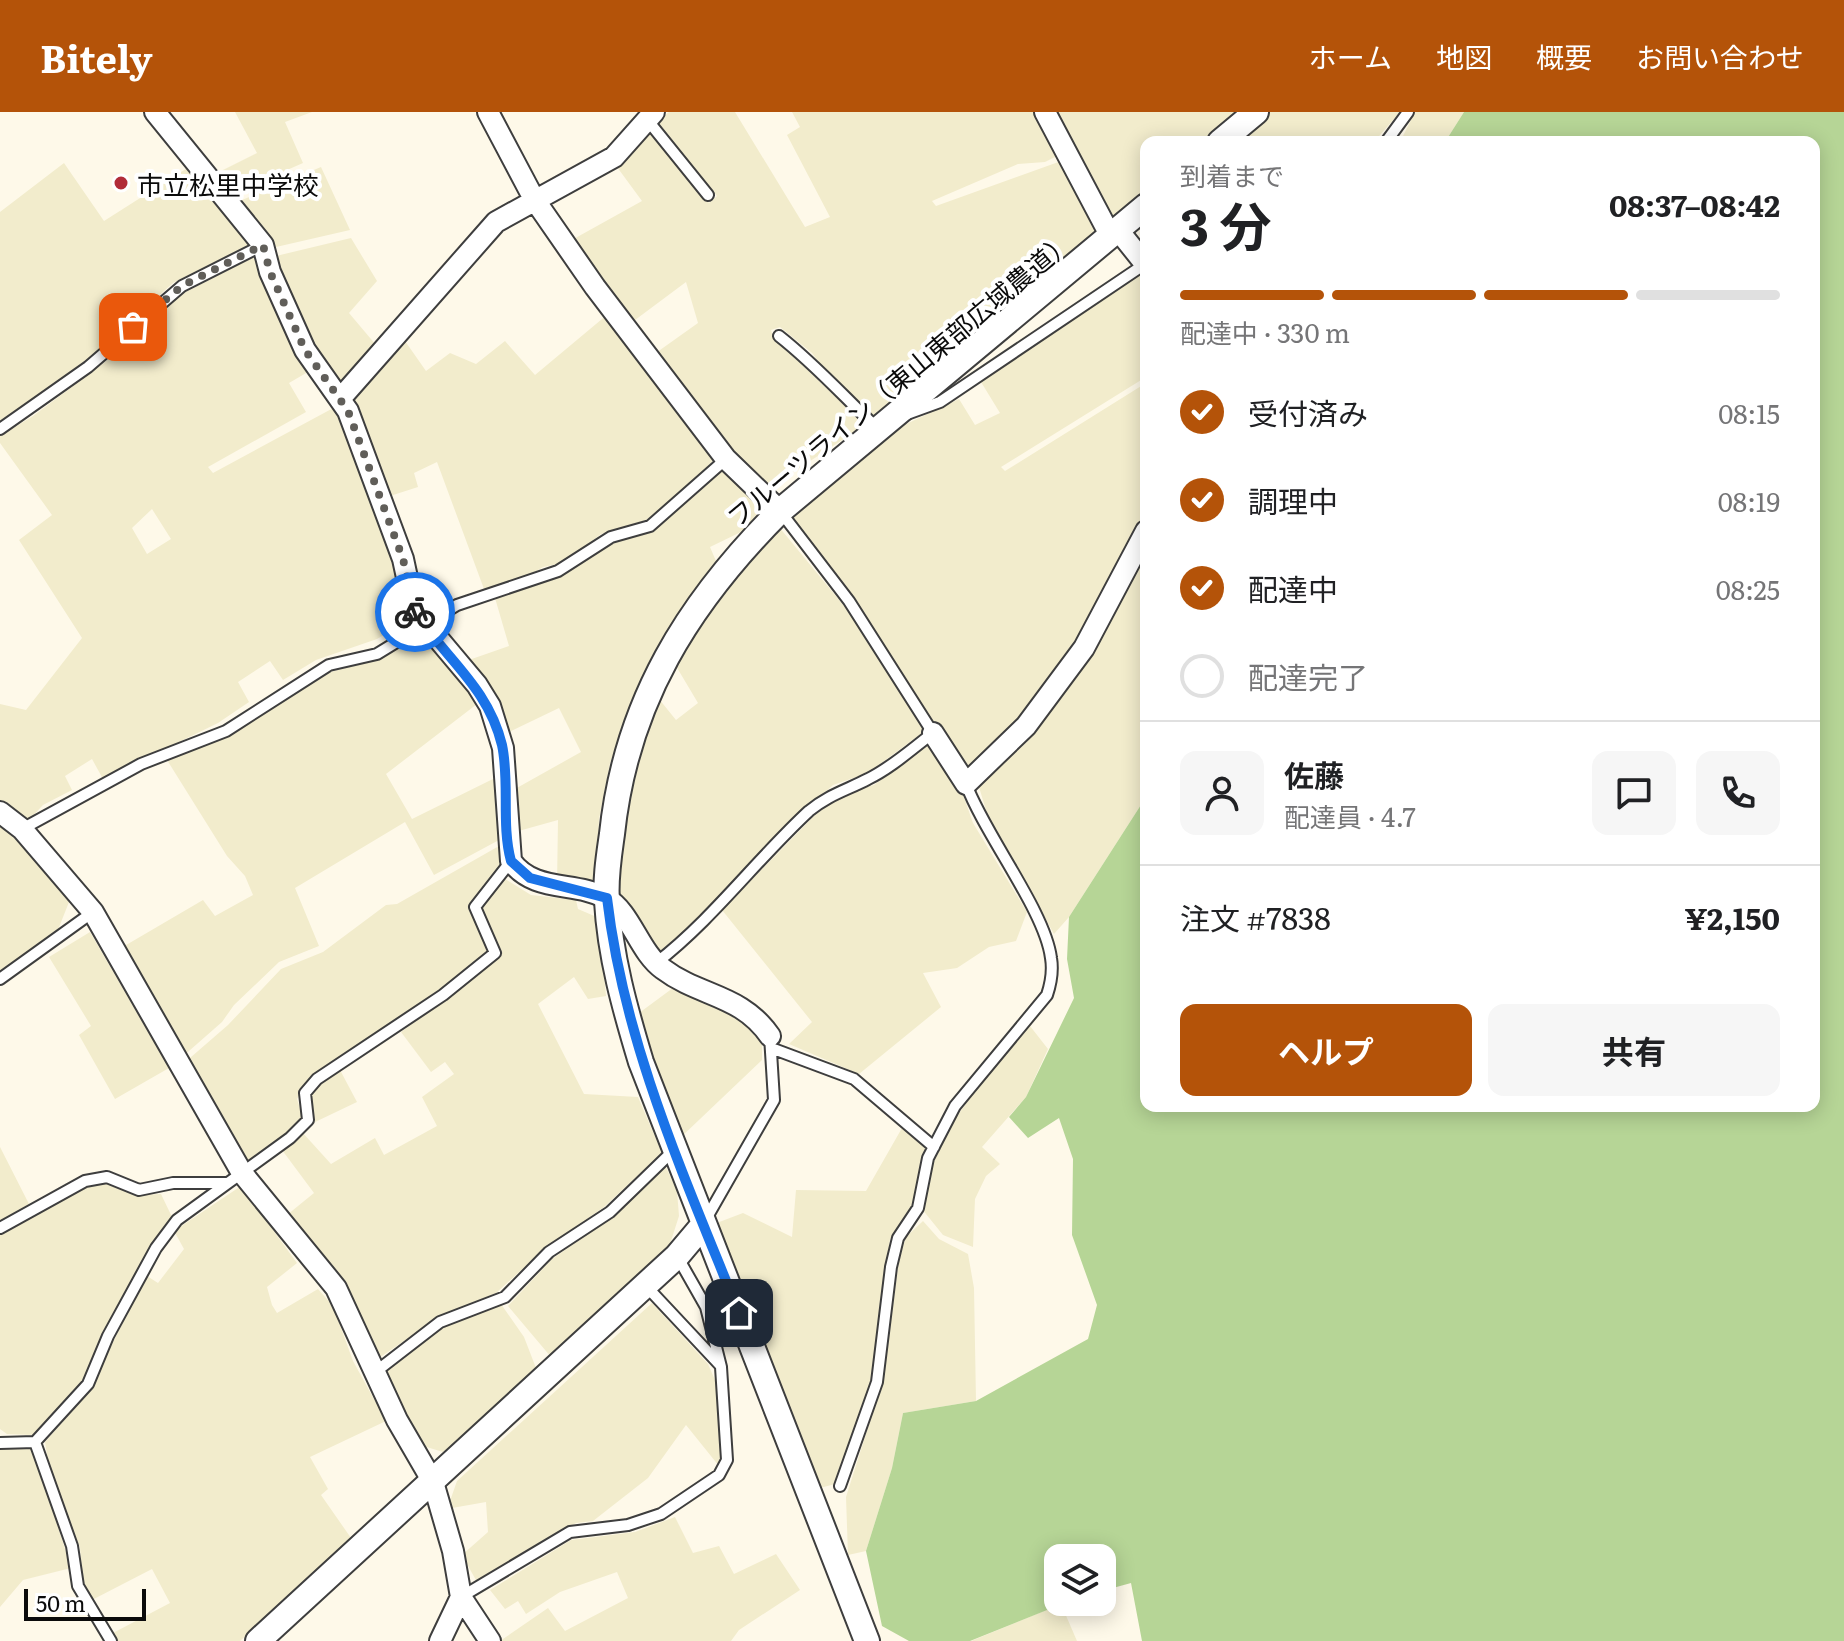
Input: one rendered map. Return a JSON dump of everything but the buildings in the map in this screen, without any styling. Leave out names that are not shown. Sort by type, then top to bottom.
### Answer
[{"type":"street","points":[[155,112],[263,245],[270,272],[305,350],[340,399],[403,559],[414,610],[453,655],[490,706],[503,748],[511,861],[530,878],[607,898],[656,963],[678,977],[742,1006],[757,1018],[770,1042]]},
{"type":"street","points":[[488,112],[534,199],[595,287],[726,459],[780,511]]},
{"type":"street","points":[[1045,112],[1114,233],[1140,259]]},
{"type":"street","points":[[1227,136],[1256,112]]},
{"type":"street","points":[[340,399],[496,222],[614,157],[647,114]]},
{"type":"street","name":"フルーツライン（東山東部広域農道）","points":[[867,1641],[630,1026],[614,958],[607,898],[615,797],[638,718],[653,681],[668,651],[711,585],[780,511],[1140,211]]},
{"type":"street","points":[[933,733],[966,784],[1026,726],[1084,648],[1140,542]]},
{"type":"street","points":[[0,812],[22,829],[93,912],[235,1178],[336,1288],[374,1373],[433,1482],[453,1551],[461,1597],[490,1641]]},
{"type":"street","points":[[258,1641],[677,1256],[704,1224]]},
{"type":"street","points":[[440,1641],[461,1597]]},
{"type":"lane","points":[[1390,136],[1408,112]]},
{"type":"lane","points":[[647,114],[708,195]]},
{"type":"lane","points":[[0,429],[80,374],[174,292],[263,245]]},
{"type":"lane","points":[[902,412],[910,415],[940,402],[1140,267]]},
{"type":"lane","points":[[779,336],[809,359],[880,430]]},
{"type":"lane","points":[[22,829],[141,764],[226,731],[319,670],[377,654],[423,623],[457,605],[558,571],[611,537],[650,526],[726,459]]},
{"type":"lane","points":[[656,963],[689,937],[757,862],[812,809],[841,788],[869,779],[933,733],[849,601],[780,511]]},
{"type":"lane","points":[[840,1486],[877,1382],[898,1238],[918,1208],[928,1158],[955,1106],[1047,995],[1051,984],[1051,956],[1034,913],[978,816],[966,784]]},
{"type":"lane","points":[[0,1443],[35,1442],[88,1384],[108,1336],[156,1248],[177,1220],[290,1138],[308,1120],[305,1093],[317,1079],[443,995],[495,953],[475,907],[511,861]]},
{"type":"lane","points":[[0,979],[93,912]]},
{"type":"lane","points":[[704,1224],[774,1100],[770,1042],[854,1079],[934,1147]]},
{"type":"lane","points":[[374,1373],[440,1322],[505,1297],[549,1252],[610,1212],[675,1149]]},
{"type":"lane","points":[[0,1228],[85,1181],[107,1177],[139,1190],[173,1183],[235,1178]]},
{"type":"lane","points":[[461,1597],[570,1532],[628,1525],[661,1514],[719,1475],[727,1460],[721,1367],[706,1307],[677,1256]]},
{"type":"lane","points":[[645,1284],[721,1367]]},
{"type":"lane","points":[[35,1442],[72,1546],[78,1586],[111,1641]]},
{"type":"shaded area","points":[[235,112],[312,112],[285,122],[303,163],[235,193],[219,172],[257,153]]},
{"type":"shaded area","points":[[669,112],[735,112],[805,227],[830,217],[787,135],[800,127],[792,112],[1039,112],[1061,154],[1045,162],[1018,164],[932,201],[936,206],[1064,160],[1100,231],[874,419],[830,377],[812,353],[780,327],[771,330],[773,337],[865,425],[766,490],[653,355],[698,323],[686,282],[631,323],[570,241],[642,201],[617,167],[647,128],[709,203],[717,196],[656,122]]},
{"type":"shaded area","points":[[1051,112],[1243,112],[1214,136],[1140,136],[1140,199],[1110,224]]},
{"type":"shaded area","points":[[1268,112],[1400,112],[1379,136],[1241,136]]},
{"type":"shaded area","points":[[1415,112],[1464,112],[1449,136],[1403,136]]},
{"type":"shaded area","points":[[64,163],[104,221],[192,165],[253,243],[173,283],[69,376],[0,422],[0,212]]},
{"type":"shaded area","points":[[321,167],[350,230],[276,247],[242,200]]},
{"type":"shaded area","points":[[351,238],[377,281],[349,313],[376,345],[342,388],[311,345],[276,256]]},
{"type":"shaded area","points":[[258,255],[313,369],[289,383],[306,412],[208,467],[213,473],[337,406],[398,556],[407,621],[377,639],[316,660],[283,680],[270,661],[238,682],[249,702],[218,723],[103,779],[92,759],[65,776],[72,790],[43,805],[29,820],[0,800],[0,704],[26,710],[82,638],[19,540],[52,515],[0,443],[0,436],[33,416],[105,362],[170,300]],"holes":[[[152,509],[171,539],[147,554],[132,528]]]},
{"type":"shaded area","points":[[1140,274],[1140,381],[1001,467],[1005,471],[1140,387],[1140,530],[1077,643],[1019,724],[968,775],[836,575],[787,517],[902,426],[959,399],[975,425],[1000,413],[981,382]]},
{"type":"shaded area","points":[[608,314],[716,457],[691,485],[646,520],[601,534],[564,563],[543,567],[519,582],[484,589],[437,462],[414,473],[418,487],[390,496],[350,399],[405,341],[426,371],[450,353],[476,364],[505,341],[535,375]]},
{"type":"shaded area","points":[[723,466],[760,510],[743,531],[710,547],[716,561],[654,652],[643,676],[610,763],[599,819],[596,890],[557,884],[558,820],[515,832],[515,789],[581,752],[559,708],[507,733],[466,661],[509,646],[495,598],[567,573],[612,542],[653,529],[698,493]]},
{"type":"shaded area","points":[[779,527],[845,607],[926,730],[868,773],[833,785],[766,846],[688,932],[658,955],[618,903],[618,871],[638,736],[659,699],[676,720],[698,703],[673,661],[718,589]]},
{"type":"shaded area","points":[[1140,562],[1140,806],[1069,917],[1054,934],[989,820],[979,787],[1027,742],[1089,658]]},
{"type":"shaded area","points":[[415,634],[449,665],[477,704],[386,774],[412,819],[497,777],[499,840],[434,875],[405,822],[295,888],[319,946],[279,962],[234,1005],[222,1022],[181,1058],[121,948],[203,900],[215,916],[253,895],[245,876],[227,856],[167,760],[235,733],[320,675],[378,659]]},
{"type":"shaded area","points":[[932,742],[960,786],[973,823],[1027,912],[1016,941],[989,947],[957,968],[923,973],[941,1007],[859,1074],[789,1044],[812,1022],[722,910],[814,816],[841,794],[874,785]]},
{"type":"shaded area","points":[[0,824],[19,837],[69,902],[54,940],[0,976]]},
{"type":"shaded area","points":[[499,846],[503,864],[469,907],[488,951],[443,990],[304,1086],[297,1099],[303,1118],[285,1138],[247,1164],[183,1064],[228,1025],[281,969],[323,952],[386,905],[397,904]]},
{"type":"shaded area","points":[[505,879],[531,895],[576,900],[578,909],[599,918],[606,996],[588,999],[574,977],[538,1004],[584,1094],[638,1097],[662,1153],[604,1207],[547,1247],[496,1293],[441,1316],[370,1364],[282,1219],[314,1193],[282,1150],[302,1132],[331,1164],[375,1138],[384,1155],[437,1126],[422,1097],[454,1074],[445,1062],[431,1072],[401,1032],[467,983],[498,951],[479,909]]},
{"type":"shaded area","points":[[90,932],[169,1068],[115,1099],[79,1035],[91,1026],[49,957]]},
{"type":"shaded area","points":[[677,985],[732,1013],[762,1039],[762,1060],[679,1139],[635,1016]]},
{"type":"shaded area","points":[[1030,1026],[1048,1049],[1026,1097],[982,1147],[1000,1164],[986,1176],[975,1199],[973,1247],[943,1235],[922,1209],[933,1162],[953,1122],[993,1065]]},
{"type":"shaded area","points":[[340,1070],[357,1102],[313,1123],[307,1100],[319,1083]]},
{"type":"shaded area","points":[[902,1128],[927,1149],[912,1206],[890,1239],[873,1377],[835,1484],[820,1488],[714,1224],[743,1213],[792,1237],[796,1190],[866,1191]]},
{"type":"shaded area","points":[[0,1147],[29,1204],[0,1221]]},
{"type":"shaded area","points":[[665,1165],[677,1191],[679,1216],[670,1244],[551,1357],[508,1306],[552,1259],[608,1220]]},
{"type":"shaded area","points":[[107,1183],[137,1195],[161,1194],[172,1217],[98,1342],[96,1359],[81,1387],[35,1435],[7,1434],[0,1429],[0,1234],[85,1186]]},
{"type":"shaded area","points":[[241,1186],[297,1263],[267,1287],[272,1305],[277,1313],[318,1289],[333,1306],[353,1361],[386,1421],[310,1457],[328,1489],[321,1495],[351,1538],[240,1641],[117,1641],[113,1633],[170,1603],[152,1569],[90,1601],[83,1584],[80,1547],[51,1479],[45,1442],[67,1417],[110,1348],[147,1276],[158,1283],[184,1249],[174,1231]]},
{"type":"shaded area","points":[[923,1221],[939,1239],[968,1254],[974,1288],[976,1401],[903,1413],[892,1468],[866,1551],[848,1555],[846,1497],[883,1380],[899,1261],[906,1237]]},
{"type":"shaded area","points":[[652,1303],[708,1364],[718,1387],[725,1452],[719,1466],[686,1425],[648,1478],[593,1521],[576,1523],[477,1582],[462,1555],[488,1532],[486,1502],[452,1508],[450,1501],[457,1481]]},
{"type":"shaded area","points":[[501,1304],[524,1337],[536,1368],[469,1433],[443,1452],[420,1445],[378,1370],[442,1327]]},
{"type":"shaded area","points":[[0,1448],[33,1448],[71,1568],[23,1580],[0,1607]]},
{"type":"shaded area","points":[[675,1517],[693,1553],[719,1546],[734,1574],[776,1554],[800,1590],[739,1630],[731,1641],[500,1641],[548,1608],[565,1631],[628,1598],[617,1572],[560,1592],[526,1614],[518,1601],[505,1609],[490,1590],[571,1540],[635,1532]]},
{"type":"shaded area","points":[[1044,1611],[1044,1616],[1066,1616],[1077,1641],[971,1641]]},
{"type":"green space","points":[[1464,112],[1844,112],[1844,1641],[1142,1641],[1131,1583],[1116,1587],[1116,1544],[1044,1544],[1044,1611],[970,1641],[909,1641],[882,1626],[866,1551],[892,1468],[903,1413],[976,1401],[1088,1339],[1097,1305],[1072,1235],[1073,1159],[1059,1118],[1028,1138],[1009,1117],[1026,1097],[1074,998],[1067,959],[1069,917],[1140,806],[1140,1112],[1820,1112],[1820,136],[1449,136]]},
{"type":"way so far","points":[[133,327],[182,286],[263,245],[270,272],[305,350],[348,411],[369,475],[403,559],[415,612]]},
{"type":"place","name":"市立松里中学校","points":[[121,183]]},
{"type":"route","points":[[415,612],[477,685],[490,706],[503,748],[511,861],[519,872],[530,878],[607,898],[619,986],[641,1062],[739,1313]]}]
